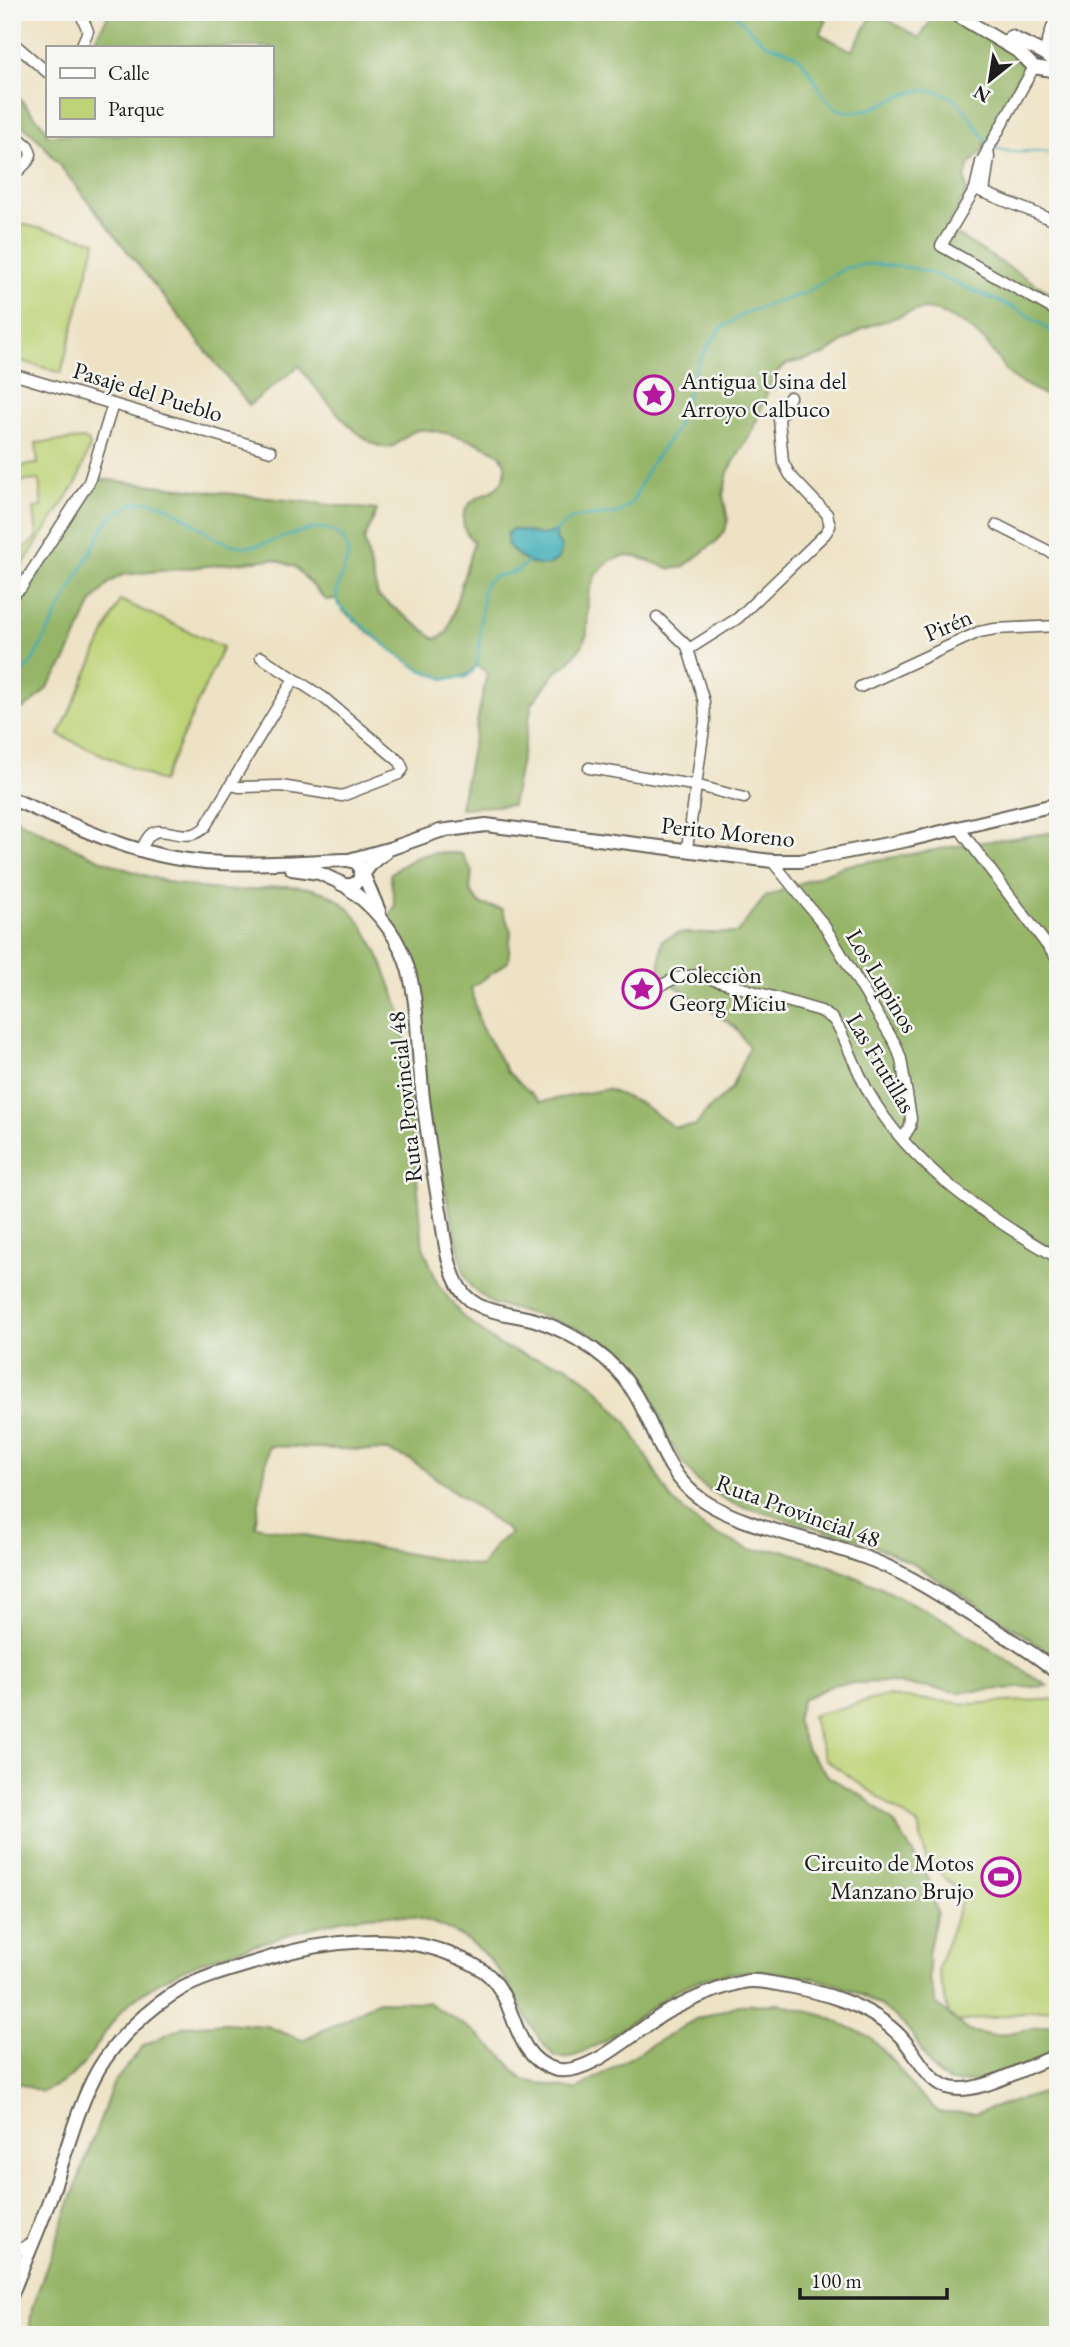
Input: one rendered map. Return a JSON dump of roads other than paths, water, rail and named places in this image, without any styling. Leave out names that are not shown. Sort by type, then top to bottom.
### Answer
[{"type":"main road","points":[[952,12],[1019,52],[1042,60]]},
{"type":"main road","points":[[968,12],[1058,71]]},
{"type":"main road","name":"Ruta Provincial 48","points":[[12,799],[140,854],[220,863],[356,868],[402,951],[413,984],[422,1088],[438,1199],[449,1261],[462,1292],[488,1310],[558,1328],[606,1359],[634,1391],[662,1453],[698,1497],[746,1520],[838,1548],[889,1567],[934,1591],[1028,1650],[1058,1673]]},
{"type":"main road","name":"Perito Moreno","points":[[356,868],[392,848],[449,829],[486,825],[772,861],[806,860],[908,841],[1058,804]]},
{"type":"main road","name":"Ruta Provincial 48","points":[[12,807],[98,843],[171,864],[209,869],[304,869],[319,873],[342,884],[361,898],[385,923]]},
{"type":"main road","name":"Perito Moreno","points":[[356,868],[392,848]]},
{"type":"main road","points":[[340,863],[356,868],[353,885],[342,884],[336,872],[340,863]]},
{"type":"main road","points":[[12,2294],[49,2202],[90,2087],[100,2067],[133,2025],[171,1996],[205,1978],[291,1951],[372,1940],[411,1943],[446,1953],[481,1969],[495,1982],[523,2044],[537,2060],[555,2070],[578,2069],[664,2014],[714,1990],[748,1980],[810,1989],[842,1999],[900,2035],[932,2077],[948,2088],[966,2088],[993,2082],[1058,2056]]},
{"type":"street","points":[[80,12],[88,31],[81,46]]},
{"type":"street","points":[[1057,12],[1042,60],[979,165],[979,191],[941,246],[1058,312]]},
{"type":"street","points":[[12,43],[46,71]]},
{"type":"street","points":[[12,132],[30,148],[31,154],[29,160],[12,178]]},
{"type":"street","points":[[979,191],[1058,222]]},
{"type":"street","name":"Pasaje del Pueblo","points":[[12,374],[271,451]]},
{"type":"street","points":[[689,649],[738,618],[831,526],[827,514],[790,475],[783,462],[779,419],[790,397]]},
{"type":"street","points":[[12,595],[23,585],[89,482],[113,404]]},
{"type":"street","points":[[997,526],[1058,556]]},
{"type":"street","points":[[657,617],[683,640],[689,649],[706,711],[687,850]]},
{"type":"street","name":"Pirén","points":[[860,687],[979,632],[1058,626]]},
{"type":"street","points":[[229,788],[286,786],[342,796],[402,771],[400,761],[324,698],[261,657]]},
{"type":"street","points":[[140,854],[149,836],[156,832],[187,836],[202,831],[294,679]]},
{"type":"street","points":[[589,768],[696,785],[744,798]]},
{"type":"street","points":[[959,828],[1058,960]]},
{"type":"street","name":"Los Lupinos","points":[[772,861],[824,925],[897,1045],[911,1118],[910,1127],[903,1138]]},
{"type":"street","name":"Las Frutillas","points":[[635,998],[676,978],[697,975],[821,1011],[833,1019],[841,1030],[870,1094],[918,1157],[941,1179],[1029,1241],[1058,1258]]},
{"type":"street","points":[[12,2254],[31,2243]]},
{"type":"water","points":[[512,529],[542,535],[556,531],[556,539],[562,548],[559,558],[546,565],[525,560],[507,544],[507,534]]},
{"type":"waterway","points":[[733,12],[764,42],[798,57],[829,102],[838,109],[848,112],[862,111],[908,93],[928,90],[939,92],[956,100],[984,137],[997,148],[1058,155]]},
{"type":"waterway","points":[[555,532],[572,518],[619,513],[632,503],[650,465],[675,431],[699,360],[719,330],[747,312],[807,292],[845,268],[870,264],[912,268],[931,273],[1019,310],[1058,338]]},
{"type":"waterway","points":[[12,687],[33,660],[106,523],[125,507],[142,502],[158,503],[174,510],[222,541],[240,546],[264,544],[317,529],[328,529],[338,534],[345,542],[347,551],[338,587],[338,605],[419,669],[445,679],[466,677],[474,670],[478,660],[483,590],[486,584],[493,577],[518,570],[529,560]]},
{"type":"place","name":"Antigua Usina del Arroyo Calbuco","points":[[654,395]]},
{"type":"place","name":"Colecciòn Georg Miciu","points":[[642,989]]},
{"type":"place","name":"Circuito de Motos Manzano Brujo","points":[[1001,1877]]}]
